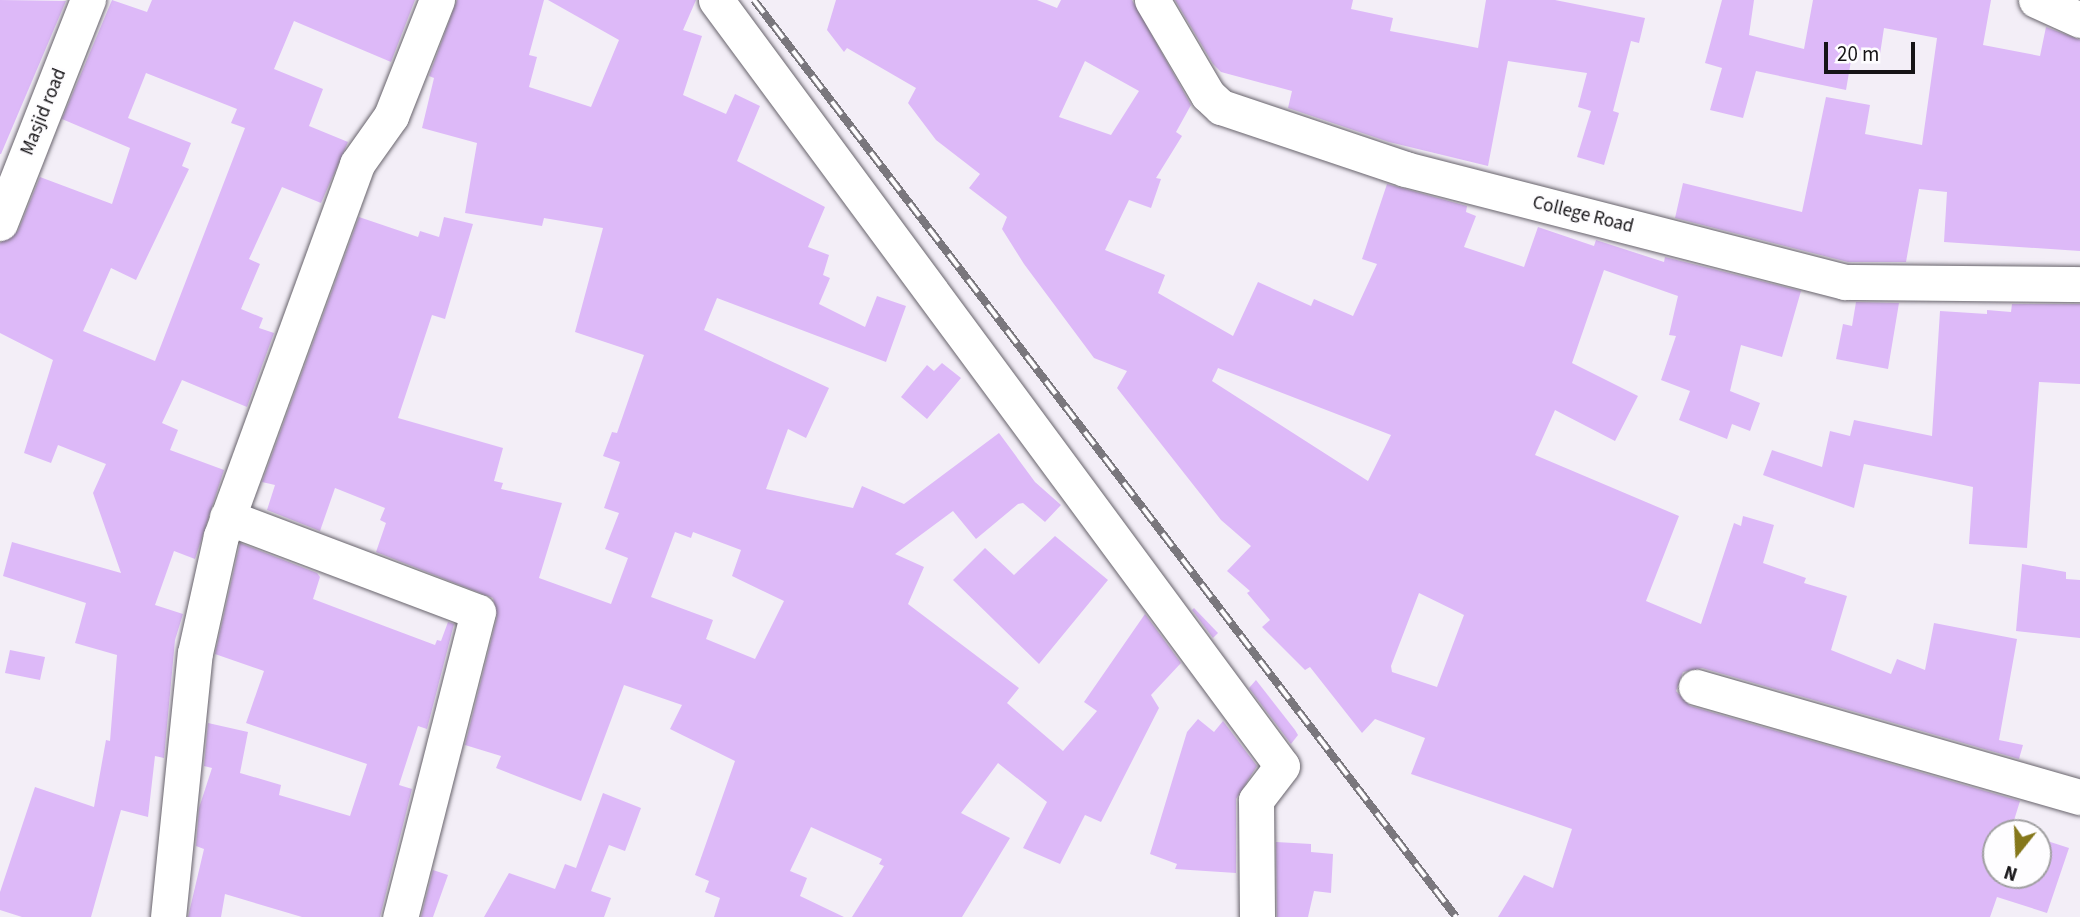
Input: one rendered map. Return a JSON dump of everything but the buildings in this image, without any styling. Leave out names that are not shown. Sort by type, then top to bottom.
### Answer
[{"type":"street","name":"Masjid road","points":[[0,223],[88,0]]},
{"type":"street","points":[[168,917],[194,653],[227,517],[357,164],[391,116],[438,0]]},
{"type":"street","points":[[716,0],[1282,766],[1256,800],[1257,917]]},
{"type":"street","name":"College Road","points":[[1152,0],[1208,95],[1221,107],[1405,169],[1845,282],[2080,284]]},
{"type":"street","points":[[2036,0],[2080,20]]},
{"type":"street","points":[[227,517],[478,612],[400,917]]},
{"type":"street","points":[[1696,687],[2080,797]]},
{"type":"railway","points":[[754,0],[1456,917]]}]
